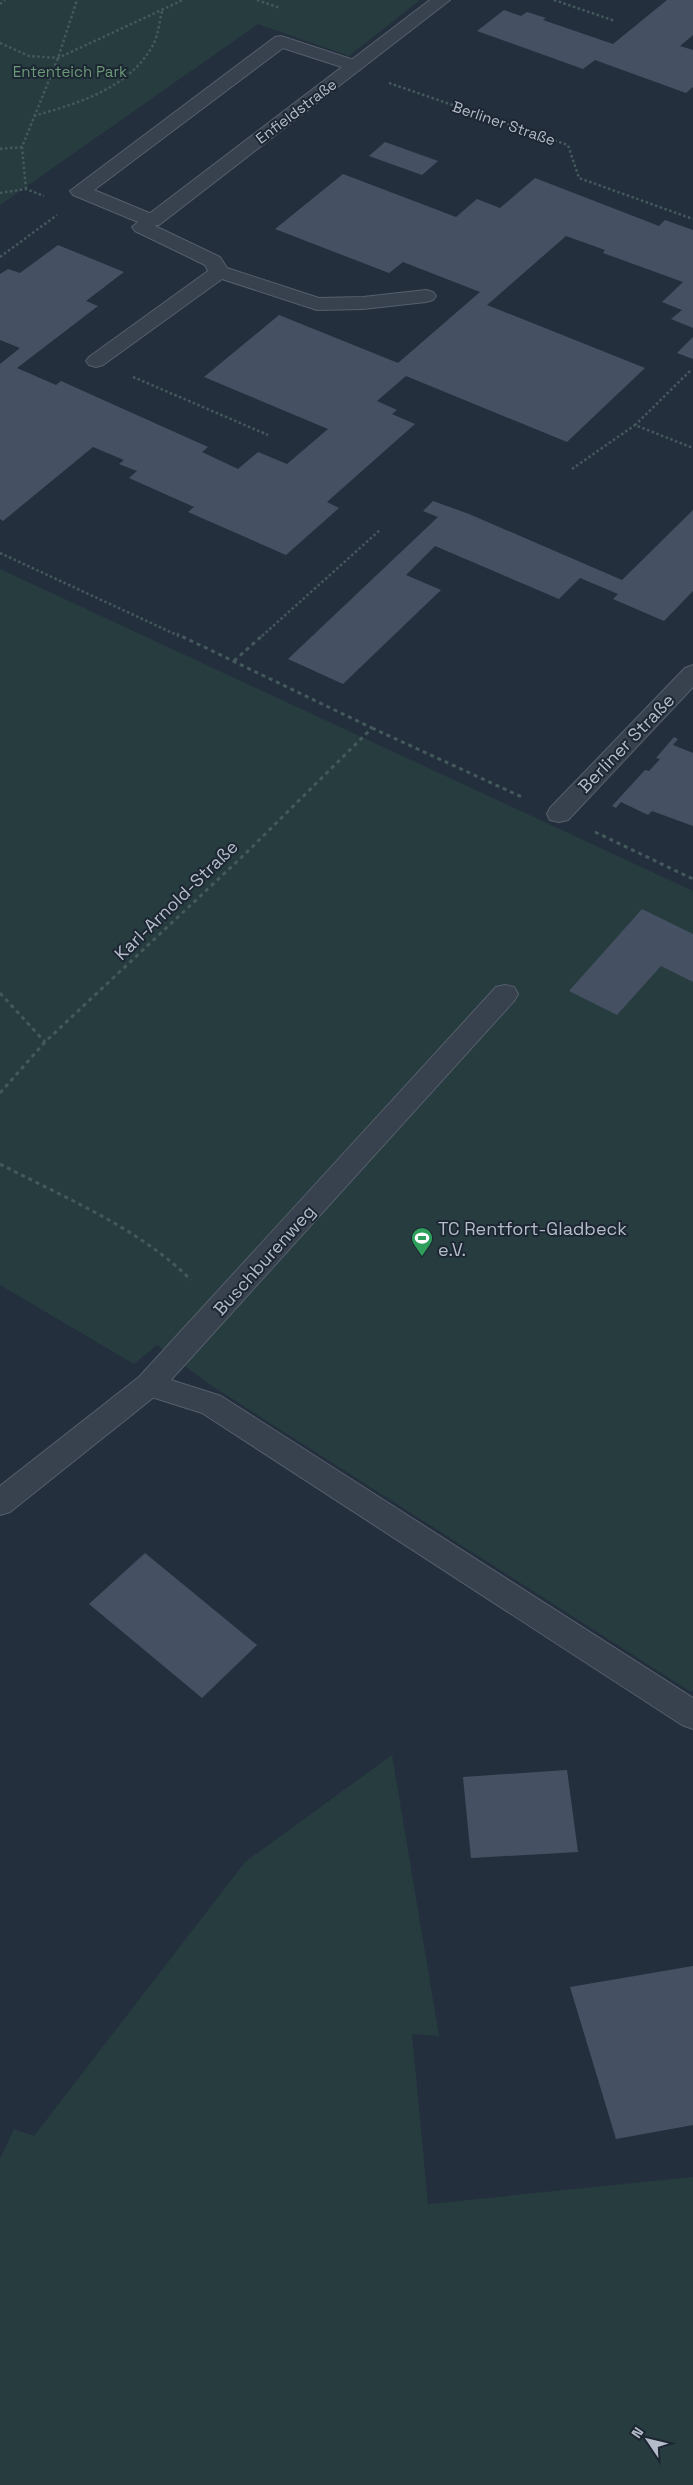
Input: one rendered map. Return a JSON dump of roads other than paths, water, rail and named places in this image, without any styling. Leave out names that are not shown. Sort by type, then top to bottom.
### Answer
[{"type":"street","name":"Enfieldstraße","points":[[152,220],[441,0]]},
{"type":"street","points":[[152,220],[80,191],[281,41],[352,68]]},
{"type":"street","points":[[152,220],[142,227],[213,261],[219,272],[317,304],[363,303],[426,296]]},
{"type":"street","points":[[96,361],[150,324],[219,272]]},
{"type":"street","name":"Berliner Straße","points":[[559,814],[693,672]]},
{"type":"street","name":"Buschburenweg","points":[[0,1504],[149,1385],[505,994]]},
{"type":"street","points":[[149,1385],[211,1404],[693,1715]]},
{"type":"place","name":"TC Rentfort-Gladbeck e.V.","points":[[422,1257]]},
{"type":"park label","name":"Ententeich Park","points":[[70,71]]}]
